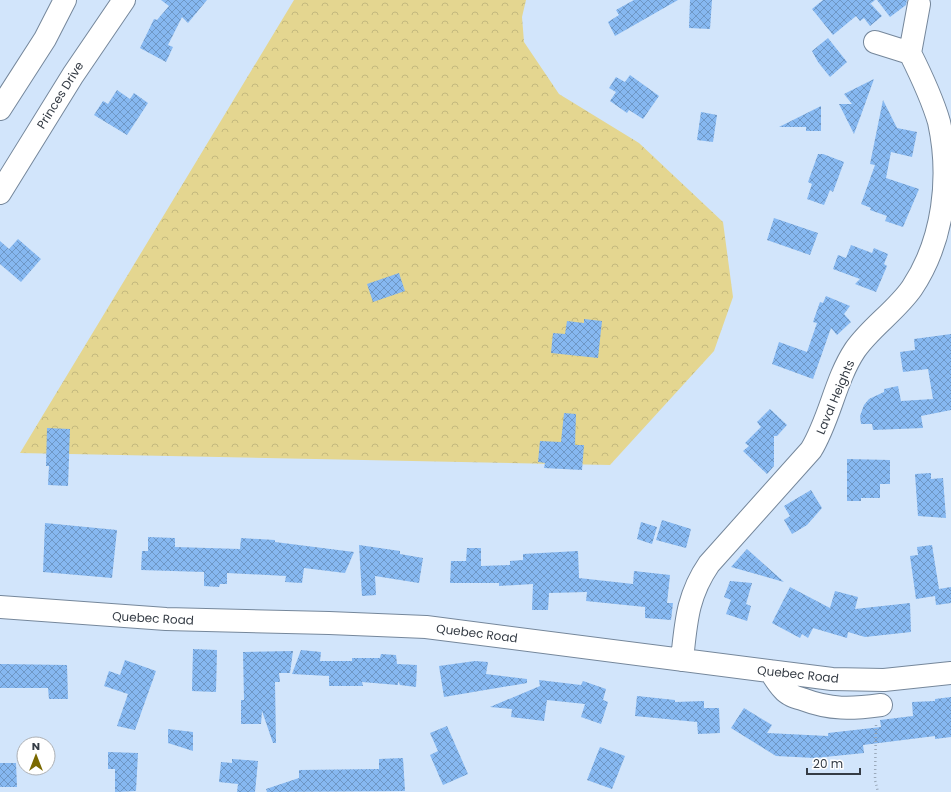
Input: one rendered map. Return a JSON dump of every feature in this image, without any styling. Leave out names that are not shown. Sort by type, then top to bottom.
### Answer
[{"type":"street","points":[[0,109],[41,46],[65,0]]},
{"type":"street","name":"Princes Drive","points":[[0,193],[73,75],[124,0]]},
{"type":"street","points":[[875,42],[910,53],[919,4]]},
{"type":"street","name":"Laval Heights","points":[[682,660],[687,612],[699,578],[709,564],[811,450],[823,427],[846,367],[854,351],[911,288],[929,254],[939,228],[945,202],[945,149],[932,102],[910,53]]},
{"type":"street","name":"Quebec Road","points":[[0,607],[166,619],[426,627],[770,671],[857,680],[902,679],[951,673]]},
{"type":"street","points":[[770,671],[783,690],[789,694],[817,705],[836,709],[854,709],[878,714]]},
{"type":"path","points":[[878,714],[875,780],[878,792]]},
{"type":"green space","points":[[294,0],[526,0],[522,17],[524,42],[559,94],[639,143],[723,222],[733,297],[714,351],[610,465],[20,453]]},
{"type":"building","points":[[161,0],[207,0],[188,23],[182,17],[168,45],[173,47],[166,62],[140,48],[154,19],[157,20],[169,6]]},
{"type":"building","points":[[634,0],[678,0],[615,36],[608,22],[619,15],[616,10]]},
{"type":"building","points":[[690,0],[712,0],[710,29],[689,28]]},
{"type":"building","points":[[823,0],[875,0],[869,5],[871,4],[882,16],[870,26],[864,18],[860,21],[856,16],[833,35],[812,9]]},
{"type":"building","points":[[877,0],[907,0],[906,5],[890,17]]},
{"type":"building","points":[[828,38],[847,62],[830,77],[818,62],[812,51]]},
{"type":"building","points":[[630,75],[659,96],[643,119],[629,110],[627,113],[610,101],[616,92],[609,88],[616,77],[625,82]]},
{"type":"building","points":[[874,79],[854,134],[839,104],[852,104],[844,94]]},
{"type":"building","points":[[117,90],[130,99],[134,93],[148,103],[127,135],[94,115],[103,101],[108,104]]},
{"type":"building","points":[[883,100],[897,128],[917,132],[912,157],[891,152],[886,178],[919,189],[903,227],[885,221],[887,216],[870,210],[871,208],[861,204],[875,165],[870,164]]},
{"type":"building","points":[[821,106],[821,131],[806,131],[806,127],[779,127]]},
{"type":"building","points":[[701,112],[717,115],[713,142],[697,140]]},
{"type":"building","points":[[818,154],[823,154],[844,162],[833,192],[830,190],[824,205],[807,199],[812,184],[808,182]]},
{"type":"building","points":[[774,218],[818,233],[810,255],[767,240]]},
{"type":"building","points":[[18,239],[41,259],[21,282],[0,264],[0,241],[9,249]]},
{"type":"building","points":[[851,245],[872,253],[874,248],[888,254],[884,264],[887,266],[876,292],[855,284],[860,279],[833,269],[838,255],[846,258]]},
{"type":"building","points":[[399,273],[405,291],[373,302],[367,284]]},
{"type":"building","points":[[826,296],[850,306],[844,314],[851,322],[837,335],[831,328],[813,379],[772,364],[779,342],[807,352],[817,323],[813,322],[820,302],[823,303]]},
{"type":"building","points":[[584,319],[602,321],[598,358],[551,353],[553,333],[565,334],[567,321],[584,323]]},
{"type":"building","points":[[951,334],[951,410],[921,416],[923,428],[873,430],[872,424],[861,424],[860,416],[864,405],[869,399],[884,392],[884,389],[898,386],[901,401],[933,399],[928,369],[903,372],[900,352],[915,350],[914,339]]},
{"type":"building","points":[[770,409],[787,425],[777,436],[774,436],[774,466],[767,474],[743,451],[749,446],[745,443],[761,427],[757,422]]},
{"type":"building","points":[[564,413],[576,414],[575,445],[584,445],[582,470],[544,468],[545,463],[538,462],[540,441],[561,442]]},
{"type":"building","points":[[47,428],[70,429],[68,486],[48,485],[49,466],[46,466]]},
{"type":"building","points":[[847,459],[890,460],[890,484],[880,484],[880,498],[861,498],[861,501],[847,501]]},
{"type":"building","points":[[931,473],[931,479],[943,478],[946,518],[918,516],[915,474]]},
{"type":"building","points":[[811,490],[822,508],[807,525],[792,534],[784,520],[790,516],[784,506]]},
{"type":"building","points":[[662,520],[691,529],[686,548],[656,540]]},
{"type":"building","points":[[641,522],[657,527],[652,544],[637,539]]},
{"type":"building","points":[[45,523],[117,530],[112,578],[43,572]]},
{"type":"building","points":[[148,537],[175,538],[175,547],[240,549],[241,538],[275,540],[275,542],[354,552],[345,573],[304,568],[302,583],[285,582],[286,576],[227,573],[227,584],[220,584],[219,587],[204,586],[204,572],[141,570],[142,551],[148,551]]},
{"type":"building","points":[[359,545],[400,551],[400,554],[423,558],[419,583],[375,576],[376,595],[362,596]]},
{"type":"building","points":[[932,545],[939,589],[951,587],[951,603],[936,605],[935,596],[916,599],[910,556],[918,555],[917,547]]},
{"type":"building","points":[[467,548],[481,548],[481,566],[510,565],[510,561],[523,560],[523,554],[578,551],[579,578],[633,584],[634,571],[670,575],[667,603],[673,603],[671,620],[645,618],[645,607],[586,601],[587,592],[549,593],[548,610],[532,610],[533,584],[499,586],[499,583],[450,583],[451,561],[466,561]]},
{"type":"building","points":[[747,549],[784,582],[731,567]]},
{"type":"building","points":[[730,581],[752,583],[746,604],[751,606],[747,621],[726,614],[731,600],[724,597]]},
{"type":"building","points":[[790,587],[830,608],[835,591],[858,597],[855,609],[910,603],[911,632],[865,637],[848,632],[847,638],[813,628],[808,638],[802,634],[800,638],[772,623]]},
{"type":"building","points":[[193,649],[217,650],[216,692],[192,691]]},
{"type":"building","points":[[301,650],[321,652],[320,661],[352,661],[352,658],[380,658],[381,654],[396,655],[397,664],[417,665],[416,687],[400,685],[398,681],[398,685],[362,682],[363,686],[329,686],[329,676],[292,674]]},
{"type":"building","points":[[293,651],[290,673],[279,673],[280,682],[275,682],[276,743],[273,743],[262,711],[261,724],[241,724],[241,700],[244,700],[243,652]]},
{"type":"building","points":[[125,660],[156,671],[135,730],[117,726],[128,694],[104,686],[109,671],[120,675]]},
{"type":"building","points":[[475,661],[488,662],[486,674],[527,679],[527,683],[444,697],[439,666]]},
{"type":"building","points":[[0,664],[67,665],[68,699],[49,699],[48,688],[0,688]]},
{"type":"building","points":[[539,680],[581,685],[583,681],[606,689],[603,700],[608,702],[601,724],[581,717],[585,704],[547,700],[544,721],[511,717],[512,709],[490,707],[540,686]]},
{"type":"building","points":[[637,696],[675,700],[675,702],[704,701],[704,708],[719,708],[720,733],[698,734],[697,722],[635,716]]},
{"type":"building","points":[[951,697],[951,737],[935,739],[935,736],[863,745],[864,753],[815,758],[776,756],[731,728],[744,708],[772,725],[767,733],[828,736],[828,733],[881,727],[880,720],[913,716],[912,702],[935,701],[935,699]]},
{"type":"building","points":[[447,726],[468,774],[443,785],[430,755],[438,751],[430,733]]},
{"type":"building","points":[[168,729],[193,732],[193,751],[168,743]]},
{"type":"building","points":[[600,747],[625,756],[612,789],[587,780]]},
{"type":"building","points":[[108,752],[138,753],[136,791],[115,792],[115,769],[108,769]]},
{"type":"building","points":[[403,758],[405,791],[267,792],[266,789],[299,778],[299,770],[379,769],[379,759]]},
{"type":"building","points":[[232,759],[258,761],[255,792],[237,792],[238,784],[219,782],[221,762],[232,763]]},
{"type":"building","points":[[0,763],[16,763],[17,787],[0,787]]}]
